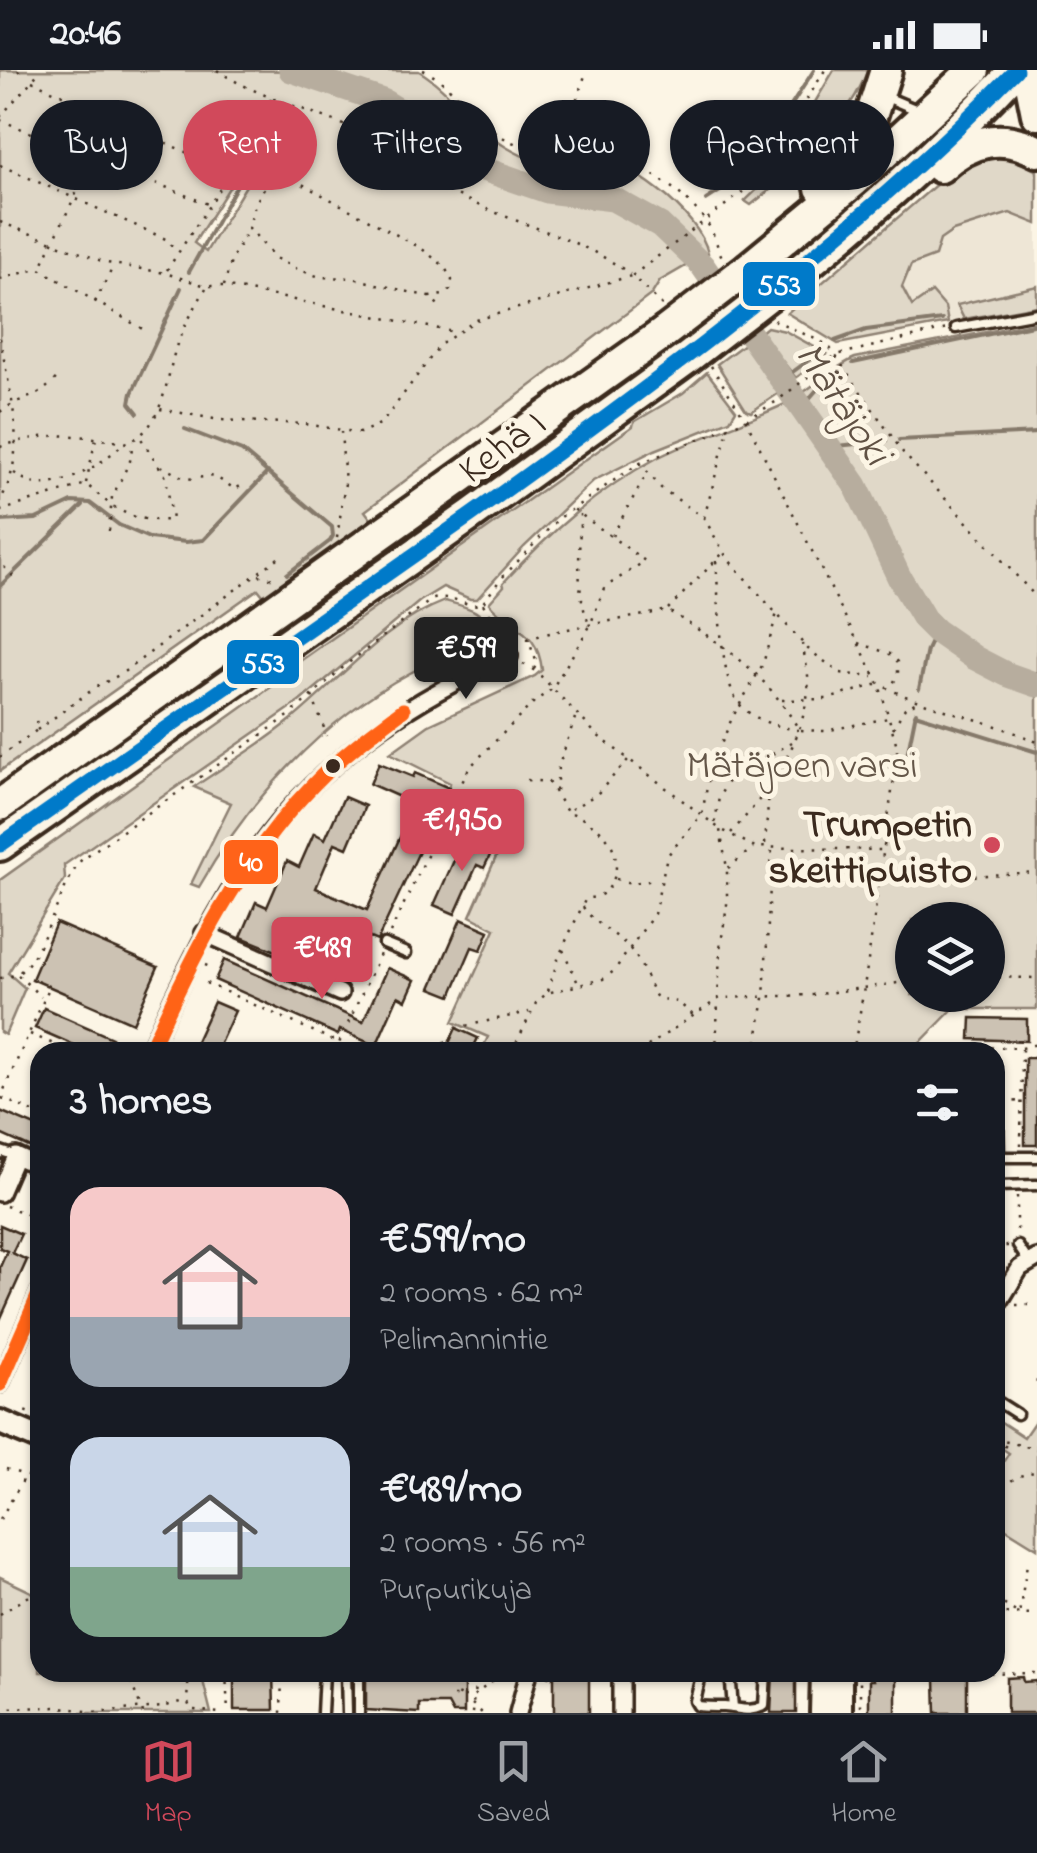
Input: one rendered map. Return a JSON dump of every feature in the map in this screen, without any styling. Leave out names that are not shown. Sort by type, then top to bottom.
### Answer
[{"type":"highway","name":"Kehä I","points":[[0,806],[665,332],[853,182],[974,70]]},
{"type":"highway","name":"Kehä I","points":[[0,845],[686,360],[974,133],[1016,70]]},
{"type":"highway","points":[[1037,76],[1032,89],[1037,114]]},
{"type":"highway","points":[[759,258],[853,152],[867,130],[883,82]]},
{"type":"highway","points":[[974,133],[1037,151]]},
{"type":"street","points":[[154,1042],[204,933],[258,846],[326,770],[404,710],[509,656]]},
{"type":"street","points":[[204,933],[340,993]]},
{"type":"street","points":[[0,1192],[8,1155]]},
{"type":"street","points":[[1005,1295],[1032,1259]]},
{"type":"street","points":[[0,1384],[30,1315]]},
{"type":"street","points":[[0,1407],[30,1419]]},
{"type":"street","points":[[0,1422],[30,1435]]},
{"type":"street","points":[[518,1713],[526,1682]]},
{"type":"street","points":[[621,1713],[622,1682]]},
{"type":"street","points":[[822,1713],[823,1682]]},
{"type":"street","points":[[840,1682],[840,1713]]},
{"type":"lane","points":[[883,82],[905,107],[930,112],[974,133]]},
{"type":"lane","points":[[956,328],[1037,313]]},
{"type":"lane","points":[[384,944],[406,953]]},
{"type":"lane","points":[[1005,1158],[1037,1157]]},
{"type":"lane","points":[[1005,1186],[1037,1185]]},
{"type":"lane","points":[[1018,1246],[1032,1259]]},
{"type":"lane","points":[[1005,1406],[1017,1414]]},
{"type":"lane","points":[[322,1713],[324,1682]]},
{"type":"lane","points":[[346,1682],[347,1713]]},
{"type":"lane","points":[[359,1682],[360,1713]]},
{"type":"lane","points":[[699,1682],[694,1701],[698,1706],[733,1708],[743,1713],[762,1710],[765,1682]]},
{"type":"lane","points":[[731,1682],[733,1708]]},
{"type":"path","points":[[18,70],[22,74]]},
{"type":"path","points":[[30,131],[0,118],[41,70]]},
{"type":"path","points":[[217,70],[278,100]]},
{"type":"path","points":[[423,70],[447,84],[475,116],[518,144]]},
{"type":"path","points":[[576,100],[587,70]]},
{"type":"path","points":[[663,252],[757,181],[825,70]]},
{"type":"path","points":[[32,81],[73,100]]},
{"type":"path","points":[[160,409],[220,420],[305,424],[360,433],[382,423],[440,345],[455,332],[492,314],[632,276],[611,260],[554,232],[471,202],[444,188],[390,149],[317,114]]},
{"type":"path","points":[[0,165],[168,240],[178,254]]},
{"type":"path","points":[[650,175],[705,221]]},
{"type":"path","points":[[163,186],[210,205]]},
{"type":"path","points":[[40,269],[78,190]]},
{"type":"path","points":[[165,273],[219,190]]},
{"type":"path","points":[[224,286],[232,258],[249,228],[254,204],[264,190]]},
{"type":"path","points":[[249,228],[275,258],[320,277],[353,278],[429,297],[450,290],[452,280],[444,266],[421,248],[313,190]]},
{"type":"path","points":[[0,222],[114,264],[165,273],[206,286],[224,286],[455,332]]},
{"type":"path","points":[[95,302],[114,264]]},
{"type":"path","points":[[0,278],[40,269],[146,331]]},
{"type":"path","points":[[12,472],[34,484],[62,480],[91,469],[139,436],[160,409],[177,345],[206,286]]},
{"type":"path","points":[[429,297],[443,308]]},
{"type":"path","points":[[0,978],[18,974],[29,962],[65,884],[82,859],[312,696],[431,600],[445,596],[474,606],[482,604],[526,552],[572,508],[640,463],[746,420],[836,354],[956,328]]},
{"type":"path","points":[[0,338],[14,402],[15,442],[12,481],[0,502]]},
{"type":"path","points":[[836,354],[904,454],[1037,598]]},
{"type":"path","points":[[0,412],[14,402],[48,390],[60,374]]},
{"type":"path","points":[[746,420],[879,684],[893,730],[898,760],[881,850],[867,986],[855,1042]]},
{"type":"path","points":[[704,518],[728,428]]},
{"type":"path","points":[[337,540],[345,483],[341,431]]},
{"type":"path","points":[[0,447],[75,434],[124,443]]},
{"type":"path","points":[[86,484],[96,436]]},
{"type":"path","points":[[86,484],[111,506],[143,521],[172,520],[166,477],[139,436]]},
{"type":"path","points":[[109,532],[112,497],[130,461],[133,440]]},
{"type":"path","points":[[640,463],[661,488],[704,518],[723,552],[802,642],[840,673],[875,677]]},
{"type":"path","points":[[160,466],[186,478],[214,476],[235,489],[246,483]]},
{"type":"path","points":[[612,537],[647,472]]},
{"type":"path","points":[[0,511],[86,484]]},
{"type":"path","points":[[340,1042],[470,768],[534,702],[552,689],[590,626],[604,588],[645,561],[572,508]]},
{"type":"path","points":[[580,514],[580,576],[584,612],[590,626]]},
{"type":"path","points":[[534,670],[537,663],[528,639],[667,610],[723,552]]},
{"type":"path","points":[[0,757],[281,556]]},
{"type":"path","points":[[716,560],[726,677],[740,705],[774,726],[799,730],[825,731],[888,718]]},
{"type":"path","points":[[4,567],[12,575]]},
{"type":"path","points":[[257,574],[276,581],[286,577]]},
{"type":"path","points":[[482,604],[503,634],[509,656],[534,670],[576,716],[720,829],[755,846],[881,850]]},
{"type":"path","points":[[667,610],[724,645],[758,674],[782,700],[799,730]]},
{"type":"path","points":[[547,993],[603,979],[614,971],[654,914],[667,856],[702,814],[710,771],[758,674],[777,613]]},
{"type":"path","points":[[730,834],[769,791],[799,730],[809,688],[802,642]]},
{"type":"path","points":[[858,642],[890,654],[898,662],[898,674],[890,690]]},
{"type":"path","points":[[782,700],[828,699],[879,684],[918,702],[1037,742]]},
{"type":"path","points":[[312,696],[327,736]]},
{"type":"path","points":[[893,730],[902,712],[918,702]]},
{"type":"path","points":[[556,791],[558,768],[576,716]]},
{"type":"path","points":[[36,718],[37,730]]},
{"type":"path","points":[[715,824],[719,797],[731,776],[795,740]]},
{"type":"path","points":[[718,750],[731,776]]},
{"type":"path","points":[[568,813],[597,794],[628,759]]},
{"type":"path","points":[[516,1042],[530,1011],[547,993],[582,905],[586,898],[606,891],[615,878],[616,863],[605,835],[568,813],[548,782],[527,780]]},
{"type":"path","points":[[766,847],[769,791]]},
{"type":"path","points":[[717,1042],[727,868],[720,829]]},
{"type":"path","points":[[727,868],[755,846]]},
{"type":"path","points":[[757,1042],[764,998],[772,848]]},
{"type":"path","points":[[879,874],[922,879],[1037,872]]},
{"type":"path","points":[[615,878],[631,883],[660,879]]},
{"type":"path","points":[[582,905],[592,920],[614,932],[630,948],[657,998],[678,1002],[694,1015]]},
{"type":"path","points":[[562,948],[580,986]]},
{"type":"path","points":[[18,974],[44,998]]},
{"type":"path","points":[[1005,977],[1037,978]]},
{"type":"path","points":[[206,984],[325,1042]]},
{"type":"path","points":[[654,1042],[720,998],[812,995],[895,984]]},
{"type":"path","points":[[30,1111],[0,1098],[48,988]]},
{"type":"path","points":[[456,1028],[530,1011]]},
{"type":"path","points":[[29,1033],[49,1042]]},
{"type":"path","points":[[1005,1048],[1037,1044]]},
{"type":"path","points":[[1021,1157],[1022,1048]]},
{"type":"path","points":[[0,1074],[9,1078]]},
{"type":"path","points":[[1005,1102],[1022,1101]]},
{"type":"path","points":[[1005,1246],[1018,1246],[1017,1186]]},
{"type":"path","points":[[0,1203],[30,1215]]},
{"type":"path","points":[[1015,1305],[1037,1304]]},
{"type":"path","points":[[1005,1446],[1007,1442],[1037,1450]]},
{"type":"path","points":[[6,1469],[30,1478]]},
{"type":"path","points":[[1005,1486],[1016,1477],[1037,1470]]},
{"type":"path","points":[[0,1519],[25,1477]]},
{"type":"path","points":[[1019,1614],[1027,1564]]},
{"type":"path","points":[[0,1614],[30,1595]]},
{"type":"path","points":[[1005,1605],[1019,1614]]},
{"type":"path","points":[[1005,1614],[1037,1614]]},
{"type":"path","points":[[1005,1674],[1037,1673]]},
{"type":"path","points":[[130,1682],[142,1710]]},
{"type":"path","points":[[188,1682],[187,1700],[192,1712],[220,1713]]},
{"type":"path","points":[[226,1682],[228,1713]]},
{"type":"path","points":[[282,1682],[281,1712],[288,1710]]},
{"type":"path","points":[[465,1682],[456,1696],[473,1696],[492,1682]]},
{"type":"path","points":[[472,1713],[479,1682]]},
{"type":"path","points":[[860,1682],[860,1713]]},
{"type":"path","points":[[0,1708],[142,1710],[187,1700]]},
{"type":"path","points":[[472,1704],[482,1713]]},
{"type":"path","points":[[160,1713],[163,1707]]},
{"type":"shaded area","points":[[1010,213],[1037,224],[1037,306],[948,323],[945,307],[932,292],[912,306],[902,287],[911,265],[935,256],[940,240],[953,231]]},
{"type":"green space","points":[[0,70],[419,71],[454,100],[337,100],[337,190],[498,190],[498,142],[518,153],[518,190],[650,190],[650,184],[676,206],[702,238],[708,253],[660,281],[652,294],[365,511],[374,523],[267,600],[258,589],[0,771]]},
{"type":"green space","points":[[834,70],[868,70],[852,100],[816,100]]},
{"type":"green space","points":[[978,156],[1007,156],[1037,171],[1037,224],[1010,213],[953,231],[940,240],[935,256],[911,265],[902,287],[912,306],[932,292],[945,307],[948,323],[838,344],[787,313],[953,170]]},
{"type":"green space","points":[[756,190],[770,190],[751,205],[745,201]]},
{"type":"green space","points":[[1037,286],[1037,306],[964,319],[957,305]]},
{"type":"green space","name":"Mätäjoen varsi","points":[[1037,322],[1037,1009],[1005,1009],[1005,902],[895,902],[895,1012],[950,1012],[921,1042],[486,1042],[488,1037],[453,1022],[495,929],[470,916],[508,830],[444,800],[450,783],[390,753],[429,725],[542,670],[535,645],[489,603],[503,583],[556,530],[614,484],[657,458],[785,404],[855,358]]},
{"type":"green space","points":[[767,327],[785,331],[827,354],[796,378],[760,333]]},
{"type":"green space","points":[[748,341],[785,389],[751,412],[717,364]]},
{"type":"green space","points":[[673,343],[679,349],[0,832],[0,822],[541,441]]},
{"type":"green space","points":[[707,372],[736,410],[730,420],[655,450],[593,481],[477,599],[443,587],[420,601],[299,702],[64,865],[65,879],[8,973],[25,988],[5,1035],[0,1032],[0,880],[634,422],[683,393]]},
{"type":"green space","points":[[445,601],[475,611],[495,635],[410,673],[347,714],[264,794],[199,887],[191,884],[231,803],[194,787],[280,729],[383,638]]},
{"type":"green space","points":[[1037,1418],[1037,1548],[1005,1528],[1005,1459],[1009,1453],[1005,1450],[1005,1425],[1024,1437]]},
{"type":"green space","points":[[0,1577],[30,1591],[30,1682],[203,1682],[211,1713],[0,1713]]},
{"type":"building","points":[[379,763],[449,788],[377,941],[346,928],[327,971],[241,937],[256,902],[267,907],[287,861],[299,867],[314,833],[325,839],[344,797],[365,806],[347,848],[335,843],[316,888],[367,910],[415,804],[370,784]]},
{"type":"building","points":[[465,836],[493,849],[484,868],[477,865],[455,914],[434,905]]},
{"type":"building","points":[[461,919],[489,931],[481,950],[472,947],[451,996],[431,988]]},
{"type":"building","points":[[56,923],[158,967],[133,1023],[32,979]]},
{"type":"building","points":[[224,960],[363,1022],[387,968],[415,980],[406,1000],[398,996],[378,1042],[367,1042],[340,1030],[338,1035],[215,980]]},
{"type":"building","points":[[214,1002],[235,1011],[221,1042],[196,1042]]},
{"type":"building","points":[[44,1008],[112,1038],[110,1042],[67,1042],[35,1028]]},
{"type":"building","points":[[971,1018],[1027,1019],[1027,1041],[970,1039]]},
{"type":"building","points":[[456,1028],[478,1038],[476,1042],[450,1042]]},
{"type":"building","points":[[1025,1058],[1037,1058],[1037,1145],[1025,1145]]},
{"type":"building","points":[[0,1111],[30,1124],[30,1148],[0,1134]]},
{"type":"building","points":[[0,1225],[21,1234],[12,1253],[27,1260],[0,1320],[0,1267],[7,1251],[0,1248]]},
{"type":"building","points":[[1023,1677],[1024,1682],[1037,1681],[1037,1713],[1007,1713],[1007,1678]]},
{"type":"building","points":[[234,1682],[273,1682],[274,1710],[234,1710]]},
{"type":"building","points":[[366,1682],[464,1682],[464,1713],[453,1713],[448,1704],[419,1704],[419,1713],[366,1710]]},
{"type":"building","points":[[554,1682],[589,1682],[589,1713],[554,1713]]},
{"type":"building","points":[[773,1682],[796,1682],[796,1713],[771,1713]]},
{"type":"building","points":[[869,1682],[896,1682],[896,1713],[869,1713]]},
{"type":"building","points":[[935,1682],[967,1682],[967,1713],[936,1713]]},
{"type":"waterway","name":"Mätäjoki","points":[[291,70],[383,101],[429,129],[480,168],[547,191],[613,199],[660,225],[702,265],[856,486],[899,577],[924,619],[975,658],[1037,685]]},
{"type":"waterway","name":"Mätäjoki","points":[[289,78],[292,70]]},
{"type":"waterway","points":[[706,200],[748,173],[814,70]]},
{"type":"waterway","points":[[189,272],[234,190]]},
{"type":"waterway","points":[[138,413],[130,403],[132,393],[181,288]]},
{"type":"waterway","points":[[835,341],[866,330],[942,320]]},
{"type":"waterway","points":[[853,363],[1037,324]]},
{"type":"waterway","points":[[783,379],[824,349]]},
{"type":"waterway","points":[[802,407],[834,370]]},
{"type":"waterway","points":[[185,429],[242,451],[332,527],[330,541],[287,574]]},
{"type":"waterway","points":[[899,440],[1037,433]]},
{"type":"waterway","points":[[827,447],[886,441]]},
{"type":"waterway","points":[[0,521],[36,519],[72,502],[90,503],[119,525],[149,538],[203,540],[268,472]]},
{"type":"waterway","points":[[0,586],[83,505]]},
{"type":"waterway","points":[[919,689],[927,650],[936,631]]},
{"type":"waterway","points":[[907,756],[916,712]]},
{"type":"waterway","points":[[915,714],[1037,752]]},
{"type":"transit line","name":"553","points":[[0,845],[471,515],[684,359],[888,192],[1016,70]]},
{"type":"transit line","name":"40","points":[[154,1042],[220,910],[263,845],[324,774],[403,710]]},
{"type":"transit line","name":"40","points":[[0,1384],[30,1315]]},
{"type":"place","name":"Trumpetin skeittipuisto","points":[[992,845]]}]
